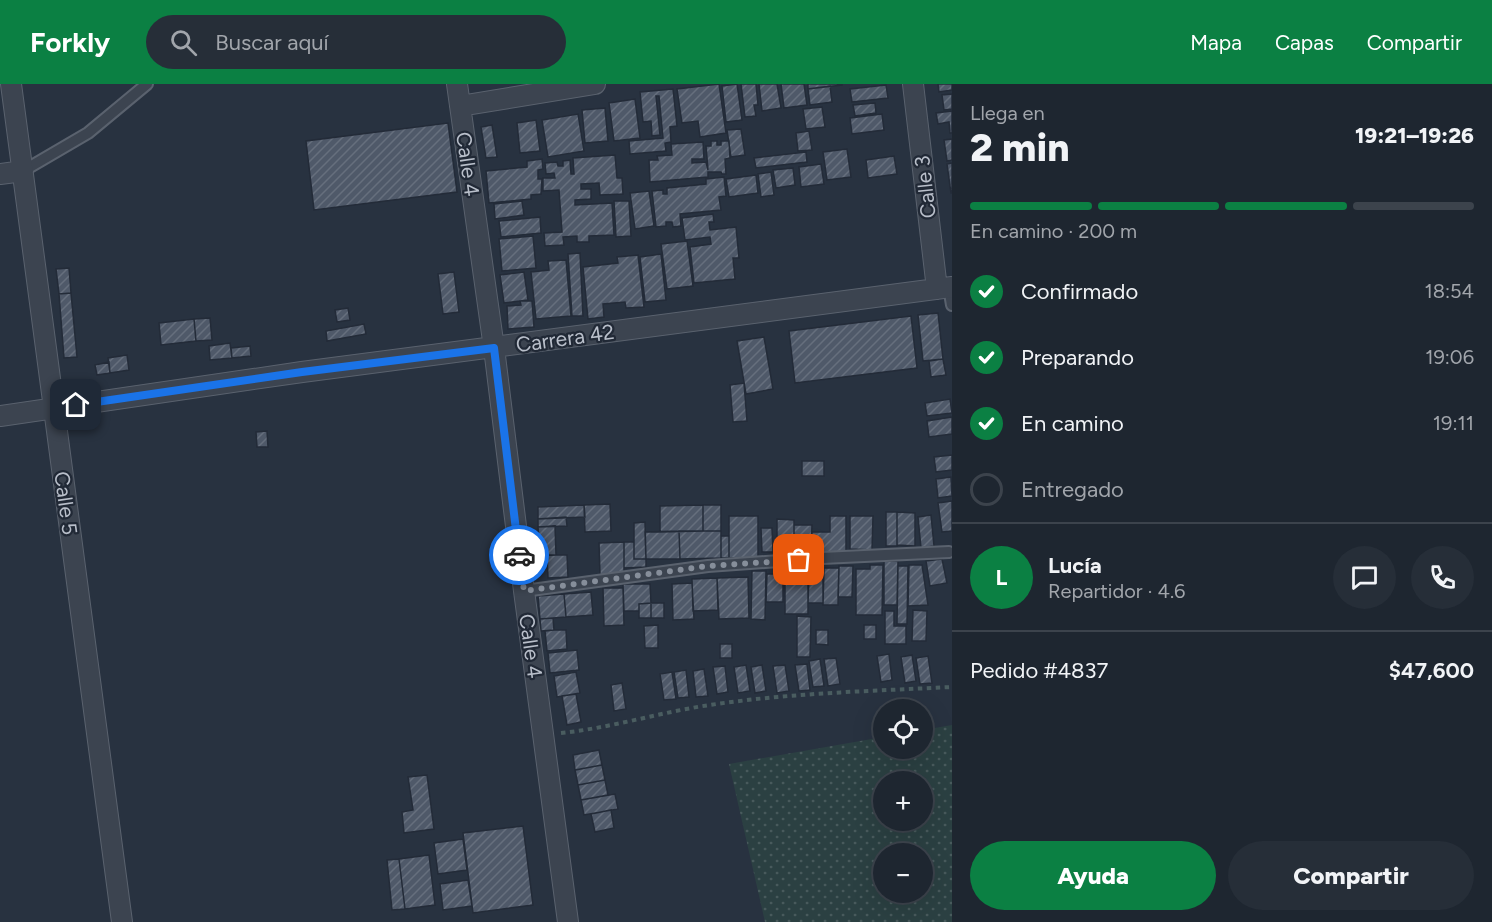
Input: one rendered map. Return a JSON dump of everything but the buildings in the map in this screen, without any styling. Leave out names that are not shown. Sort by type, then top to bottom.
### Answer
[{"type":"street","name":"Calle 5","points":[[11,84],[122,922]]},
{"type":"street","name":"Calle 4","points":[[457,84],[494,348],[568,922]]},
{"type":"street","points":[[460,106],[595,84]]},
{"type":"street","name":"Calle 3","points":[[914,84],[947,292]]},
{"type":"street","points":[[0,174],[23,171]]},
{"type":"street","name":"Carrera 42","points":[[0,416],[302,372],[947,292]]},
{"type":"lane","points":[[23,171],[88,133],[147,84]]},
{"type":"lane","points":[[524,591],[708,566],[949,552]]},
{"type":"path","points":[[543,735],[578,731],[709,705],[799,696],[952,687]]},
{"type":"green space","points":[[952,725],[952,922],[765,922],[729,764],[873,739],[873,759],[933,759],[933,728]]},
{"type":"way so far","points":[[519,555],[524,591],[708,566],[799,560]]},
{"type":"route","points":[[76,405],[302,372],[494,348],[519,555]]}]
